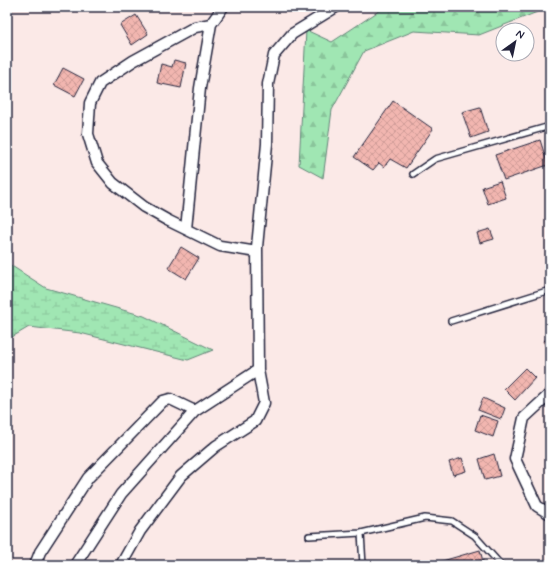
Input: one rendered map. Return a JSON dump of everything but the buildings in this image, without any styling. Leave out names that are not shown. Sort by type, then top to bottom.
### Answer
[{"type":"street","points":[[186,229],[200,88],[211,24],[223,7]]},
{"type":"street","points":[[121,565],[140,531],[181,476],[216,446],[255,421],[264,403],[258,370],[257,252],[267,144],[268,84],[274,55],[292,34],[336,7]]},
{"type":"street","points":[[211,24],[195,27],[133,61],[100,83],[90,103],[88,134],[97,163],[114,183],[144,207],[220,246],[257,252]]},
{"type":"street","points":[[75,565],[121,494],[195,411],[258,370]]},
{"type":"street","points":[[550,394],[524,418],[515,459],[537,506],[550,514]]},
{"type":"street","points":[[35,565],[40,552],[88,478],[163,401],[170,399],[195,411]]},
{"type":"lane","points":[[413,174],[435,158],[550,126]]},
{"type":"lane","points":[[451,321],[550,290]]},
{"type":"lane","points":[[309,536],[361,533],[425,518],[452,521],[475,536],[502,565]]},
{"type":"lane","points":[[361,533],[363,565]]},
{"type":"green space","points":[[385,7],[550,7],[512,22],[495,22],[495,29],[479,35],[414,31],[364,51],[332,110],[323,178],[299,165],[306,30],[332,42]]},
{"type":"green space","points":[[7,263],[46,288],[144,316],[213,350],[188,360],[80,333],[29,327],[7,340]]}]
